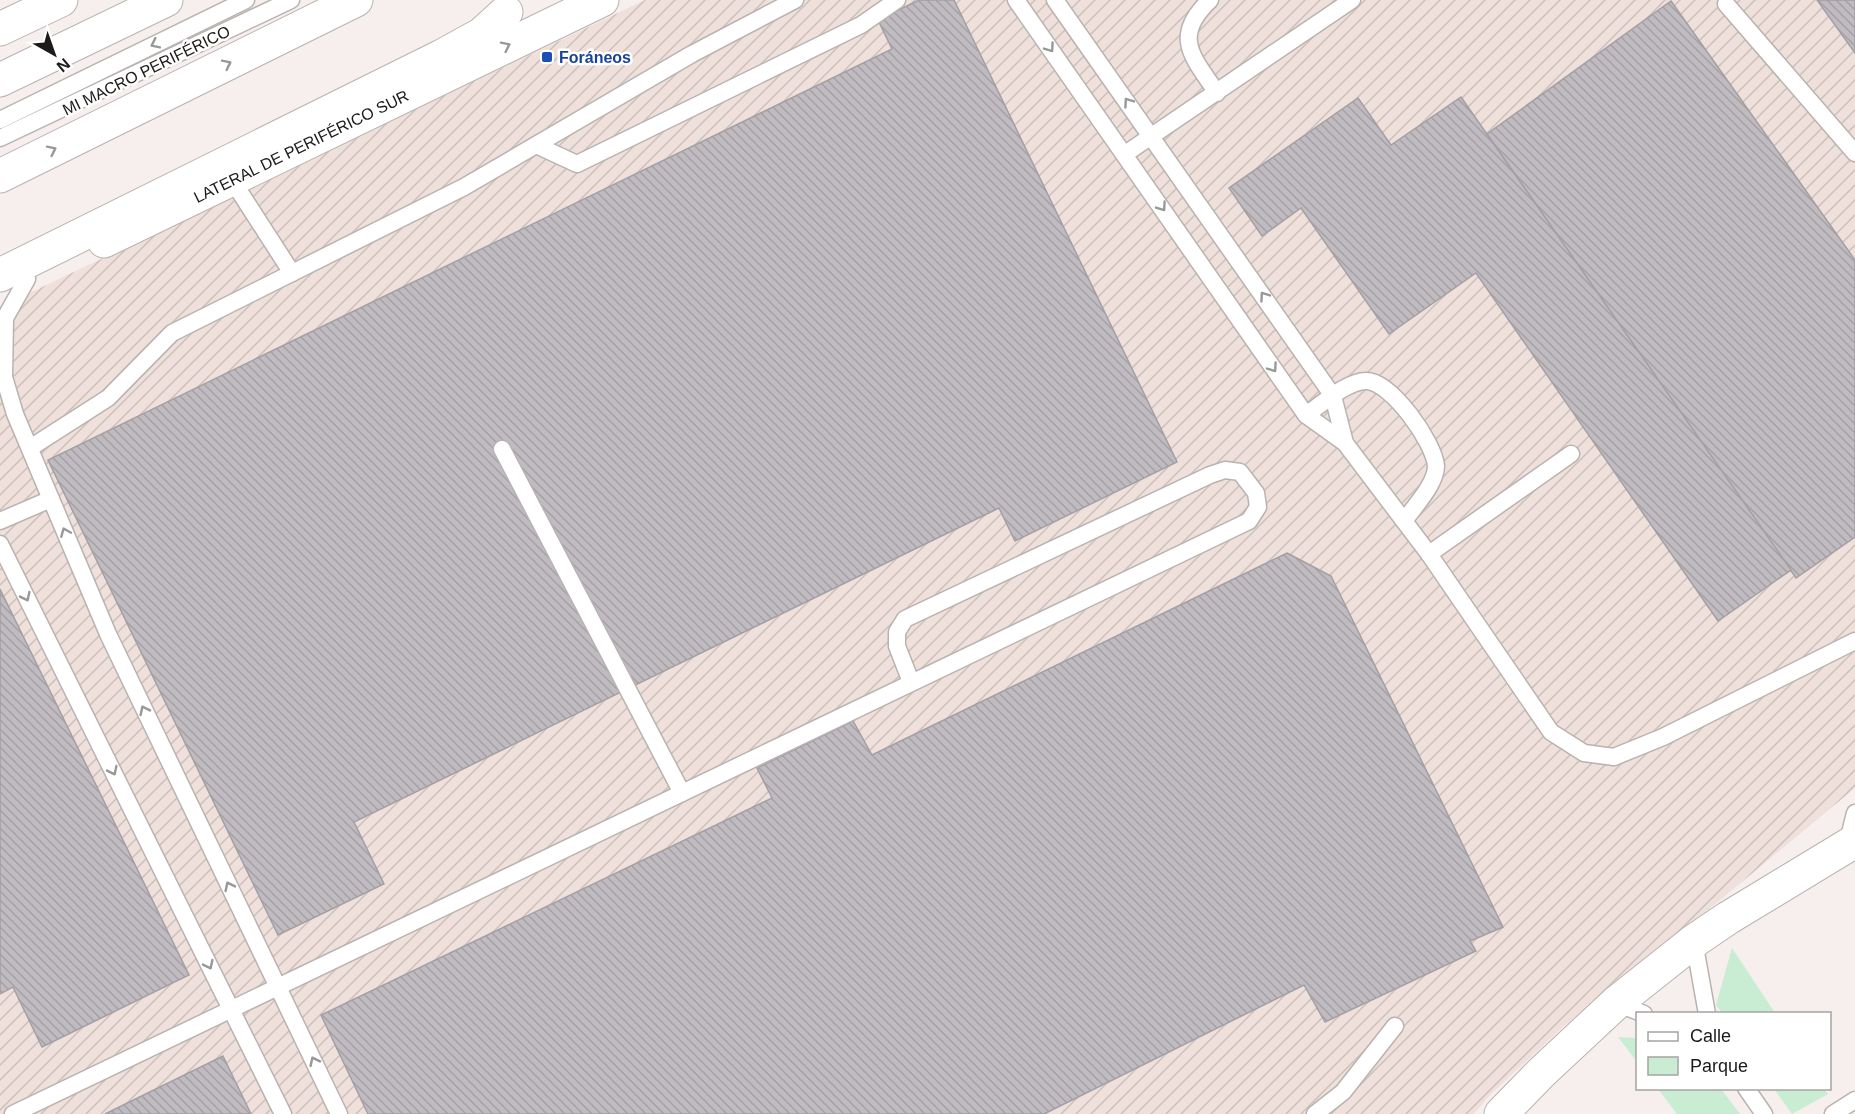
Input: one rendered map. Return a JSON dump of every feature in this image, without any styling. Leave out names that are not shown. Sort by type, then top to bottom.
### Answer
[{"type":"main road","points":[[0,29],[61,0]]},
{"type":"main road","points":[[0,80],[166,0]]},
{"type":"main road","points":[[0,176],[356,0]]},
{"type":"main road","name":"LATERAL DE PERIFÉRICO SUR","points":[[9,282],[232,180],[602,0]]},
{"type":"main road","points":[[9,282],[482,34],[506,12]]},
{"type":"main road","points":[[1501,1114],[1542,1072],[1630,1008],[1694,941],[1851,843]]},
{"type":"lane","name":"MI MACRO PERIFÉRICO","points":[[0,120],[246,0]]},
{"type":"lane","name":"MI MACRO PERIFÉRICO","points":[[0,138],[291,0]]},
{"type":"lane","points":[[30,448],[108,398],[172,333],[464,187],[692,54],[795,0]]},
{"type":"lane","points":[[536,145],[577,164],[861,25],[897,0]]},
{"type":"lane","points":[[1016,0],[1306,415],[1345,443],[1429,554],[1551,732],[1584,753],[1614,758],[1855,641]]},
{"type":"lane","points":[[1055,0],[1333,396],[1345,443]]},
{"type":"lane","points":[[1210,0],[1190,25],[1189,51],[1217,93]]},
{"type":"lane","points":[[1125,154],[1352,0]]},
{"type":"lane","points":[[1726,4],[1855,153]]},
{"type":"lane","points":[[232,180],[292,273]]},
{"type":"lane","points":[[9,282],[2,378],[15,414],[108,634],[339,1114]]},
{"type":"lane","points":[[1306,415],[1352,385],[1366,381],[1383,386],[1396,397],[1429,444],[1436,467],[1430,486],[1404,521]]},
{"type":"lane","points":[[502,449],[682,793]]},
{"type":"lane","points":[[1429,554],[1571,454]]},
{"type":"lane","points":[[13,1114],[1249,521],[1258,507],[1256,493],[1240,472],[1225,470],[1210,475],[905,619],[897,632],[897,646],[911,682]]},
{"type":"lane","points":[[0,521],[51,499]]},
{"type":"lane","points":[[0,544],[283,1114]]},
{"type":"lane","points":[[1851,843],[1855,813]]},
{"type":"lane","points":[[1694,941],[1707,1012]]},
{"type":"lane","points":[[1315,1114],[1343,1092],[1395,1026]]},
{"type":"lane","points":[[1747,1090],[1764,1114]]},
{"type":"lane","points":[[1833,1114],[1855,1100]]},
{"type":"shaded area","points":[[645,0],[1817,0],[1855,53],[1855,788],[1563,1027],[1490,1095],[1474,1114],[0,1114],[0,307]]},
{"type":"green space","points":[[1732,948],[1774,1012],[1721,1012],[1716,1005]]},
{"type":"green space","points":[[1618,1037],[1636,1038],[1636,1061]]},
{"type":"green space","points":[[1659,1090],[1722,1090],[1740,1114],[1677,1114]]},
{"type":"green space","points":[[1775,1090],[1825,1090],[1828,1094],[1792,1114]]},
{"type":"building","points":[[919,0],[954,0],[1177,462],[1015,541],[999,508],[354,822],[384,884],[278,935],[48,460],[892,49],[878,20]]},
{"type":"building","points":[[1817,0],[1855,0],[1855,53]]},
{"type":"building","points":[[1671,1],[1855,260],[1855,537],[1796,578],[1487,134]]},
{"type":"building","points":[[1461,97],[1791,570],[1718,621],[1476,273],[1389,334],[1301,208],[1262,236],[1229,188],[1358,98],[1391,145]]},
{"type":"building","points":[[1287,553],[1331,576],[1503,927],[1470,941],[1476,951],[1325,1022],[1304,985],[1044,1114],[368,1114],[321,1015],[772,798],[757,768],[853,721],[872,755]]},
{"type":"building","points":[[0,589],[189,975],[42,1047],[13,987],[0,994]]},
{"type":"building","points":[[223,1056],[251,1114],[105,1114]]},
{"type":"place","name":"Foráneos","points":[[547,57]]}]
